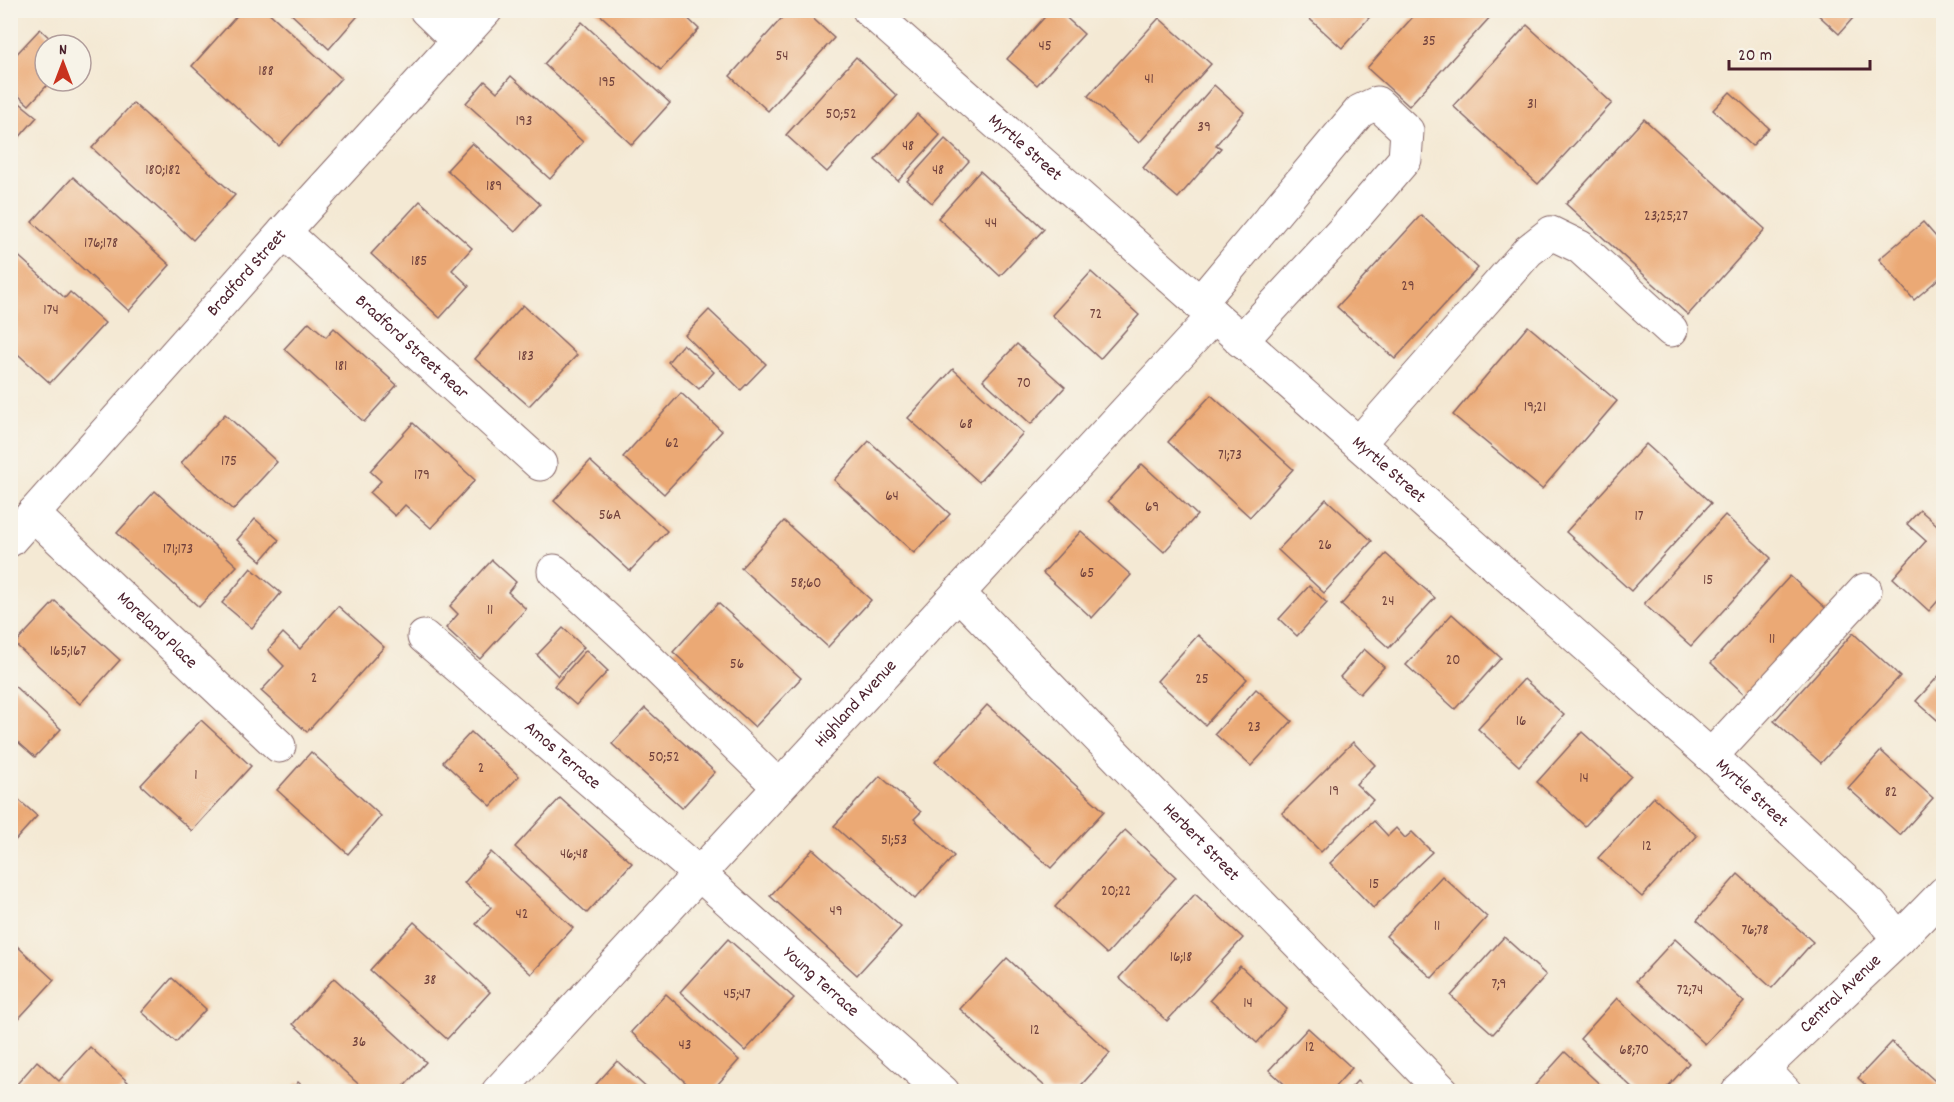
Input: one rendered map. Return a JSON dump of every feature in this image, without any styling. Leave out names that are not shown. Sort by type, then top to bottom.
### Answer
[{"type":"street","points":[[426,10],[458,41]]},
{"type":"street","name":"Bradford Street","points":[[10,540],[486,10]]},
{"type":"street","name":"Myrtle Street","points":[[869,10],[1711,756],[1871,905],[1899,939]]},
{"type":"street","name":"Highland Avenue","points":[[498,1092],[958,592],[1206,310],[1360,111],[1377,103],[1407,131],[1405,159],[1343,231],[1241,340]]},
{"type":"street","name":"Bradford Street Rear","points":[[285,232],[540,464]]},
{"type":"street","points":[[1359,443],[1528,250],[1551,232],[1580,247],[1671,330]]},
{"type":"street","name":"Moreland Place","points":[[33,514],[279,746]]},
{"type":"street","points":[[554,571],[626,637],[779,788]]},
{"type":"street","points":[[1711,756],[1865,590]]},
{"type":"street","name":"Herbert Street","points":[[958,592],[1443,1092]]},
{"type":"street","name":"Amos Terrace","points":[[424,637],[699,874]]},
{"type":"street","name":"Young Terrace","points":[[699,874],[943,1092]]},
{"type":"street","name":"Central Avenue","points":[[1738,1092],[1774,1080],[1899,939],[1944,893]]},
{"type":"building","points":[[242,10],[266,10],[341,78],[279,146],[192,66]]},
{"type":"building","points":[[287,10],[363,10],[329,49]]},
{"type":"building","points":[[595,10],[679,10],[699,29],[661,70]]},
{"type":"building","points":[[789,10],[804,10],[834,38],[768,111],[730,76]]},
{"type":"building","points":[[1051,10],[1058,10],[1084,34],[1037,85],[1007,59]]},
{"type":"building","points":[[1303,10],[1376,10],[1342,48],[1302,12]]},
{"type":"building","points":[[1419,10],[1487,10],[1492,15],[1409,106],[1367,68]]},
{"type":"building","points":[[1813,10],[1860,10],[1839,34]]},
{"type":"building","points":[[1159,18],[1211,64],[1139,143],[1088,96]]},
{"type":"building","points":[[582,22],[670,103],[632,145],[544,64]]},
{"type":"building","points":[[1527,25],[1612,103],[1538,184],[1453,106]]},
{"type":"building","points":[[33,36],[33,93],[40,93],[29,105],[10,88],[10,61]]},
{"type":"building","points":[[856,57],[897,96],[827,172],[786,135]]},
{"type":"building","points":[[511,76],[583,142],[550,179],[466,103],[485,81],[497,92]]},
{"type":"building","points":[[1214,85],[1244,112],[1216,145],[1221,148],[1178,198],[1143,168]]},
{"type":"building","points":[[1730,92],[1769,128],[1752,146],[1713,110]]},
{"type":"building","points":[[10,95],[37,117],[10,148]]},
{"type":"building","points":[[133,103],[235,195],[193,240],[92,148]]},
{"type":"building","points":[[917,114],[940,135],[898,181],[875,160]]},
{"type":"building","points":[[1644,119],[1765,229],[1688,315],[1566,204]]},
{"type":"building","points":[[945,139],[969,161],[932,203],[907,181]]},
{"type":"building","points":[[472,143],[540,204],[515,232],[447,170]]},
{"type":"building","points":[[980,171],[1044,229],[1000,276],[938,218]]},
{"type":"building","points":[[73,177],[170,265],[129,311],[32,222]]},
{"type":"building","points":[[420,201],[472,248],[452,270],[469,286],[440,318],[371,254]]},
{"type":"building","points":[[1421,215],[1478,268],[1395,359],[1337,307]]},
{"type":"building","points":[[1923,222],[1944,246],[1944,274],[1914,300],[1879,259]]},
{"type":"building","points":[[13,251],[65,298],[70,292],[105,323],[50,383],[10,347],[10,254]]},
{"type":"building","points":[[1091,272],[1139,315],[1100,359],[1052,315]]},
{"type":"building","points":[[523,305],[577,355],[529,406],[475,359]]},
{"type":"building","points":[[709,310],[766,364],[741,390],[685,335]]},
{"type":"building","points":[[309,322],[326,337],[334,328],[397,385],[364,422],[284,349]]},
{"type":"building","points":[[1528,326],[1617,401],[1542,489],[1453,415]]},
{"type":"building","points":[[683,344],[714,372],[699,389],[668,362]]},
{"type":"building","points":[[1017,344],[1065,387],[1031,424],[983,380]]},
{"type":"building","points":[[953,369],[1023,433],[979,482],[908,418]]},
{"type":"building","points":[[681,393],[722,431],[664,494],[623,457]]},
{"type":"building","points":[[1211,395],[1293,469],[1250,517],[1168,442]]},
{"type":"building","points":[[225,414],[277,462],[233,510],[181,463]]},
{"type":"building","points":[[413,423],[475,480],[431,528],[405,505],[395,516],[370,493],[381,481],[370,471]]},
{"type":"building","points":[[869,441],[950,514],[914,553],[834,480]]},
{"type":"building","points":[[1646,444],[1711,503],[1631,591],[1566,532]]},
{"type":"building","points":[[590,461],[667,531],[630,571],[554,501]]},
{"type":"building","points":[[1142,464],[1197,515],[1164,552],[1108,501]]},
{"type":"building","points":[[155,491],[237,566],[199,607],[117,533]]},
{"type":"building","points":[[1326,499],[1372,541],[1324,593],[1278,550]]},
{"type":"building","points":[[1920,510],[1944,531],[1944,594],[1929,611],[1893,578],[1926,541],[1907,524]]},
{"type":"building","points":[[1725,515],[1771,558],[1691,646],[1644,604]]},
{"type":"building","points":[[255,519],[279,540],[261,561],[237,540]]},
{"type":"building","points":[[784,521],[871,600],[828,647],[741,568]]},
{"type":"building","points":[[1081,531],[1131,575],[1092,618],[1043,573]]},
{"type":"building","points":[[1386,554],[1435,598],[1389,648],[1341,605]]},
{"type":"building","points":[[492,560],[516,582],[508,592],[526,609],[480,659],[446,628],[458,614],[450,606]]},
{"type":"building","points":[[251,568],[281,593],[252,628],[222,603]]},
{"type":"building","points":[[1790,576],[1834,616],[1755,704],[1711,663]]},
{"type":"building","points":[[1309,586],[1327,603],[1297,636],[1279,619]]},
{"type":"building","points":[[55,601],[120,660],[80,704],[15,644]]},
{"type":"building","points":[[718,603],[801,678],[755,727],[673,652]]},
{"type":"building","points":[[338,606],[384,647],[307,732],[261,691],[284,666],[268,650],[283,633],[300,649]]},
{"type":"building","points":[[1452,614],[1501,658],[1455,709],[1406,665]]},
{"type":"building","points":[[563,628],[584,647],[558,676],[537,655]]},
{"type":"building","points":[[1853,633],[1900,676],[1821,763],[1774,721]]},
{"type":"building","points":[[1198,635],[1247,679],[1205,725],[1157,681]]},
{"type":"building","points":[[1364,649],[1384,667],[1360,694],[1340,677]]},
{"type":"building","points":[[586,650],[608,671],[576,705],[554,686]]},
{"type":"building","points":[[1944,670],[1944,726],[1916,701]]},
{"type":"building","points":[[1524,679],[1564,715],[1519,766],[1478,729]]},
{"type":"building","points":[[10,682],[61,729],[35,757],[10,735]]},
{"type":"building","points":[[1256,689],[1292,721],[1251,766],[1215,734]]},
{"type":"building","points":[[987,705],[1104,811],[1051,868],[935,762]]},
{"type":"building","points":[[645,708],[715,772],[682,808],[612,744]]},
{"type":"building","points":[[201,720],[251,766],[192,831],[141,785]]},
{"type":"building","points":[[471,732],[519,776],[491,806],[443,762]]},
{"type":"building","points":[[1582,732],[1631,776],[1585,826],[1537,782]]},
{"type":"building","points":[[1353,742],[1375,765],[1356,784],[1373,800],[1321,852],[1282,813]]},
{"type":"building","points":[[1881,751],[1933,798],[1900,835],[1848,788]]},
{"type":"building","points":[[311,752],[381,816],[348,854],[277,790]]},
{"type":"building","points":[[880,776],[921,812],[914,819],[954,856],[915,899],[834,826]]},
{"type":"building","points":[[10,792],[37,816],[10,846]]},
{"type":"building","points":[[1654,797],[1697,836],[1642,897],[1598,858]]},
{"type":"building","points":[[560,798],[632,863],[587,913],[515,847]]},
{"type":"building","points":[[1374,821],[1388,836],[1396,828],[1405,838],[1412,832],[1432,852],[1373,908],[1330,863]]},
{"type":"building","points":[[1125,830],[1176,877],[1107,954],[1055,907]]},
{"type":"building","points":[[813,849],[901,927],[857,975],[770,896]]},
{"type":"building","points":[[491,852],[573,928],[531,974],[476,924],[491,907],[464,883]]},
{"type":"building","points":[[1738,874],[1813,942],[1772,988],[1697,920]]},
{"type":"building","points":[[1442,876],[1487,917],[1432,978],[1386,936]]},
{"type":"building","points":[[1195,894],[1243,938],[1167,1021],[1119,978]]},
{"type":"building","points":[[414,922],[490,992],[447,1039],[370,970]]},
{"type":"building","points":[[1504,937],[1546,975],[1493,1034],[1451,996]]},
{"type":"building","points":[[728,939],[794,998],[745,1051],[680,992]]},
{"type":"building","points":[[1675,939],[1744,1002],[1705,1044],[1636,981]]},
{"type":"building","points":[[17,946],[54,980],[10,1028],[10,953]]},
{"type":"building","points":[[1007,958],[1110,1053],[1075,1092],[1051,1092],[960,1009]]},
{"type":"building","points":[[1240,966],[1287,1009],[1257,1043],[1210,1000]]},
{"type":"building","points":[[172,978],[206,1009],[176,1042],[142,1012]]},
{"type":"building","points":[[334,978],[426,1062],[399,1092],[367,1092],[293,1024]]},
{"type":"building","points":[[666,994],[739,1060],[711,1092],[696,1092],[631,1032]]},
{"type":"building","points":[[1617,998],[1689,1063],[1663,1092],[1637,1092],[1580,1039]]},
{"type":"building","points":[[1308,1028],[1352,1068],[1330,1092],[1293,1092],[1269,1070]]},
{"type":"building","points":[[1892,1042],[1944,1089],[1944,1092],[1873,1092],[1858,1078]]},
{"type":"building","points":[[90,1047],[128,1082],[119,1092],[10,1092],[37,1061],[59,1081]]},
{"type":"building","points":[[1565,1052],[1608,1092],[1529,1092]]},
{"type":"building","points":[[617,1061],[651,1092],[589,1092]]},
{"type":"building","points":[[1357,1081],[1369,1092],[1347,1092]]},
{"type":"building","points":[[298,1082],[309,1092],[290,1092]]}]
